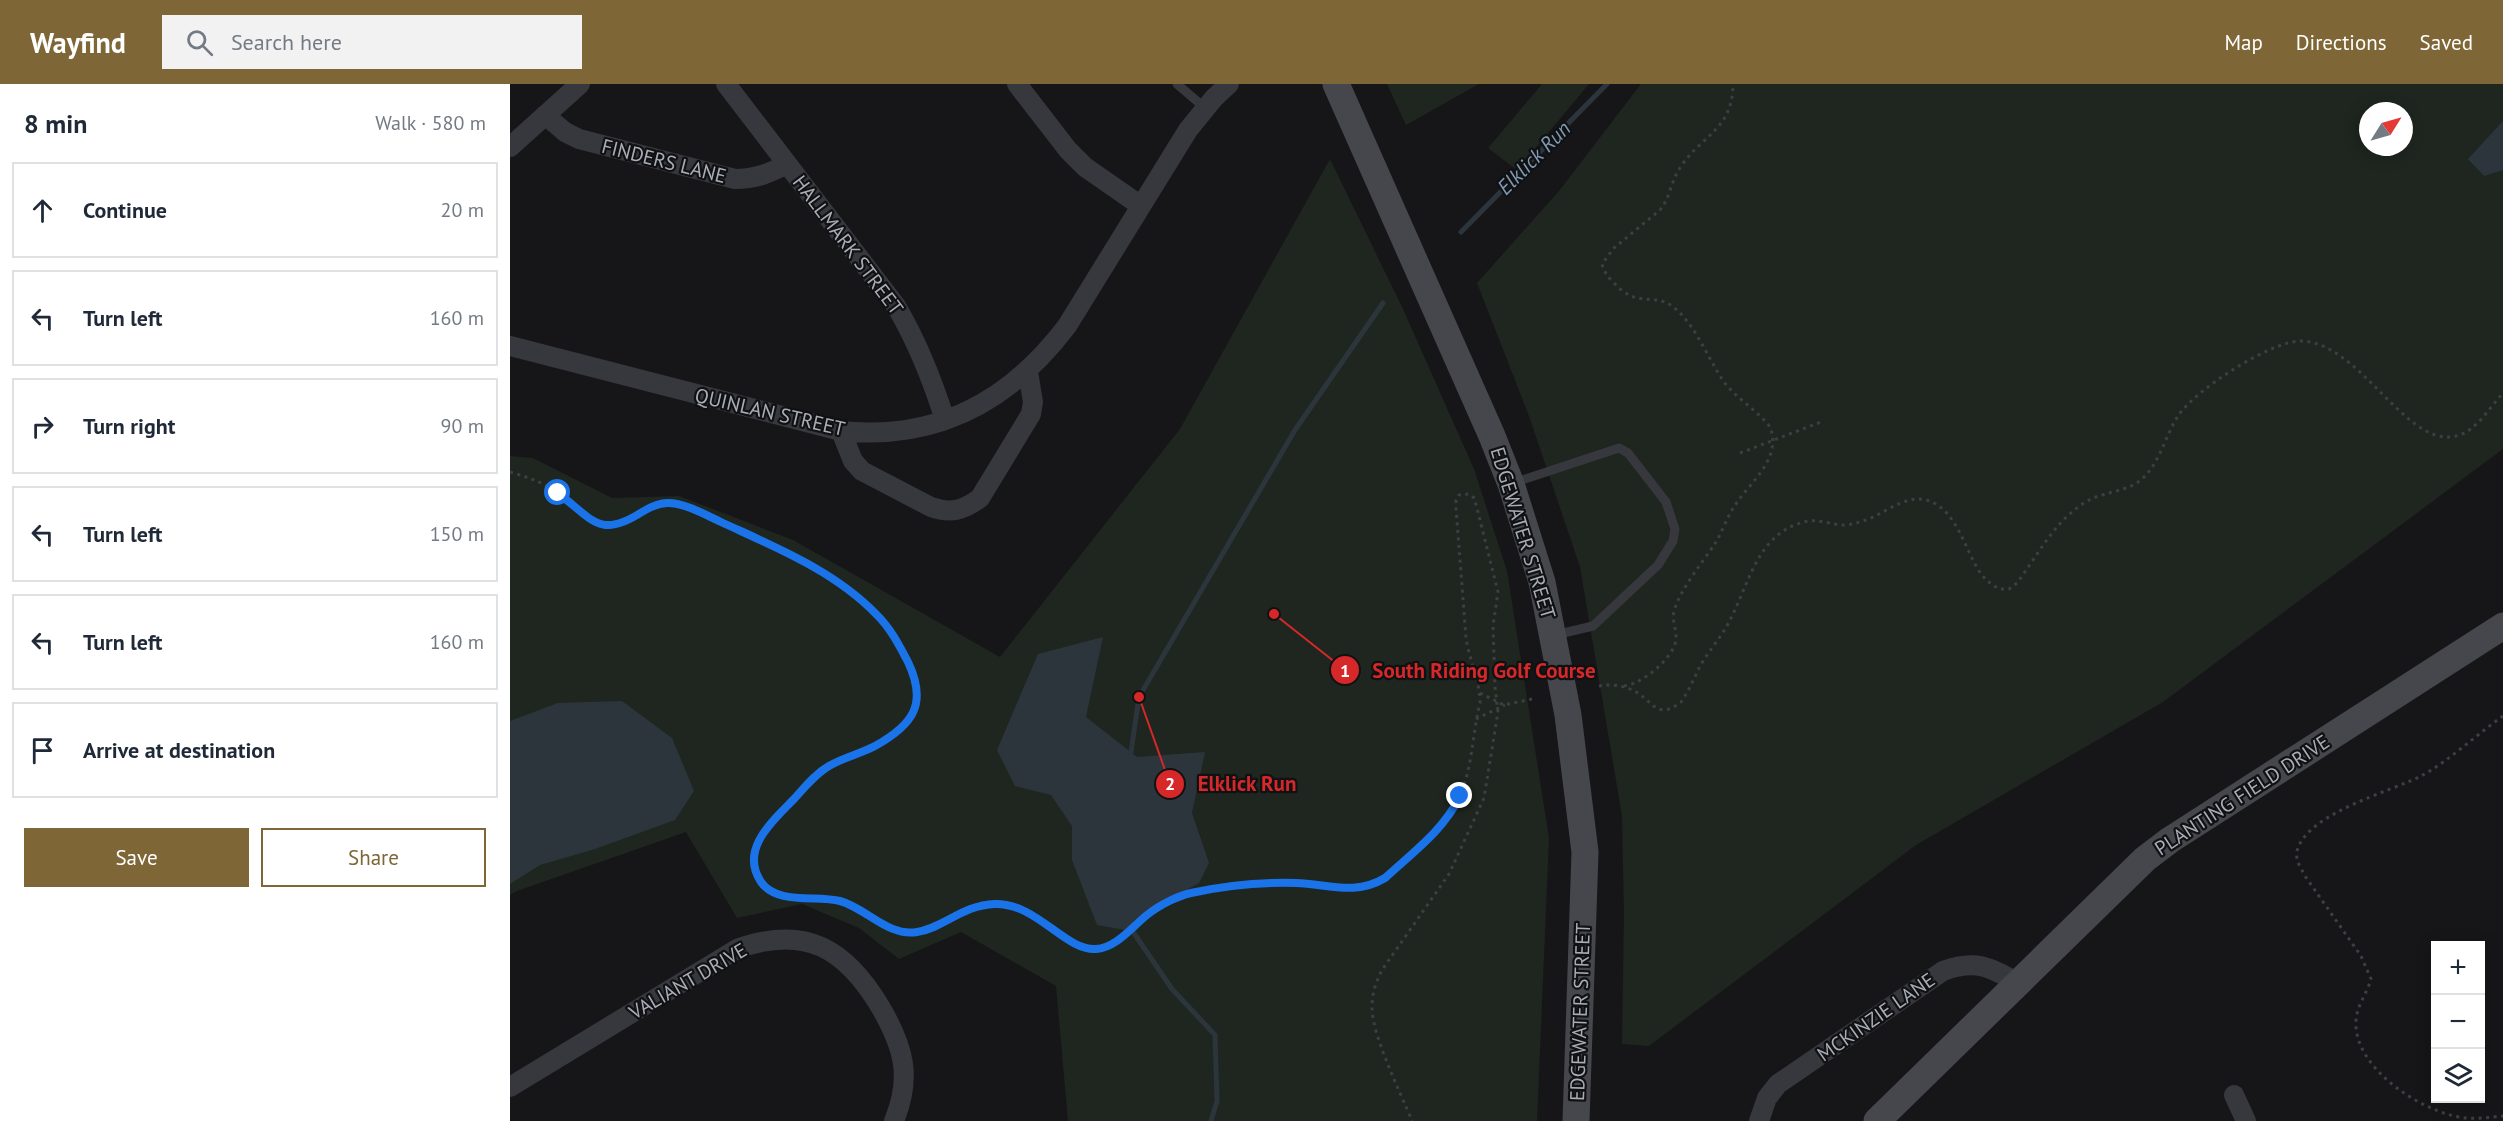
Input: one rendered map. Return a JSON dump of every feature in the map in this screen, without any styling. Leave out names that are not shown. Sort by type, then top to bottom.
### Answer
[{"type":"street","points":[[510,147],[580,84]]},
{"type":"street","name":"HALLMARK STREET","points":[[726,84],[896,306],[929,370],[945,420]]},
{"type":"street","points":[[1017,84],[1068,150],[1085,167],[1141,206]]},
{"type":"street","name":"QUINLAN STREET","points":[[510,346],[841,431],[880,432],[913,429],[945,420],[1004,391],[1047,353],[1067,326],[1188,130],[1205,108],[1229,84]]},
{"type":"street","name":"EDGEWATER STREET","points":[[1336,84],[1487,425],[1511,484],[1542,582],[1568,715],[1585,852],[1576,1121]]},
{"type":"street","name":"FINDERS LANE","points":[[545,115],[565,132],[579,139],[735,179],[751,179],[767,175],[787,164]]},
{"type":"street","points":[[841,431],[853,461],[862,471],[931,507],[956,511],[969,507],[980,498],[1027,423],[1033,402],[1028,372]]},
{"type":"street","name":"PLANTING FIELD DRIVE","points":[[1876,1121],[2145,859],[2170,840],[2503,626]]},
{"type":"street","name":"VALIANT DRIVE","points":[[510,1087],[737,949],[757,942],[778,939],[800,940],[820,946],[839,956],[854,969],[867,984],[895,1032],[902,1054],[905,1075],[902,1098],[894,1121]]},
{"type":"street","name":"MCKINZIE LANE","points":[[1759,1121],[1767,1098],[1778,1084],[1943,970],[1958,965],[1975,964],[1991,968],[2018,983]]},
{"type":"street","points":[[2235,1095],[2246,1121]]},
{"type":"lane","points":[[1177,84],[1205,108]]},
{"type":"lane","points":[[1511,484],[1619,448],[1628,453],[1666,502],[1672,515],[1675,529],[1673,541],[1658,565],[1593,626],[1554,635]]},
{"type":"path","points":[[1623,687],[1644,679],[1670,654],[1677,638],[1674,611],[1679,599],[1718,539],[1738,500],[1766,466],[1773,448],[1770,427],[1725,382],[1678,311],[1670,304],[1631,297],[1623,293],[1604,271],[1602,264],[1614,248],[1666,203],[1682,164],[1722,125],[1730,110],[1733,84]]},
{"type":"path","points":[[1599,686],[1611,684],[1633,690],[1653,708],[1662,710],[1673,708],[1681,702],[1732,617],[1747,581],[1766,546],[1786,529],[1804,521],[1855,524],[1872,518],[1895,505],[1925,499],[1944,510],[1984,577],[1999,589],[2009,589],[2017,583],[2066,516],[2102,494],[2124,489],[2141,480],[2152,468],[2179,415],[2193,398],[2277,345],[2300,341],[2320,344],[2348,360],[2406,418],[2433,436],[2451,438],[2467,432],[2503,393]]},
{"type":"path","points":[[1740,453],[1821,422]]},
{"type":"path","points":[[510,472],[534,479],[558,493],[598,524],[609,527],[622,525],[651,506],[669,503],[695,511],[783,550],[853,591],[879,617],[896,639],[918,690],[918,704],[900,729],[875,746],[834,763],[817,773],[762,833],[754,852],[754,870],[763,886],[782,896],[841,901],[901,933],[926,930],[975,907],[1003,904],[1025,910],[1070,941],[1088,949],[1101,949],[1115,942],[1151,912],[1188,893],[1270,883],[1300,883],[1354,889],[1375,884],[1385,878],[1425,841],[1454,809],[1466,776],[1480,703],[1480,693],[1469,658],[1466,638],[1456,508],[1456,500],[1464,493],[1474,498],[1498,592],[1493,626],[1495,687],[1498,706],[1484,798],[1449,874],[1382,970],[1374,987],[1372,1007],[1374,1025],[1412,1121]]},
{"type":"path","points":[[1480,693],[1498,706]]},
{"type":"path","points":[[1476,719],[1498,706],[1532,699]]},
{"type":"path","points":[[2503,716],[2422,775],[2343,809],[2312,829],[2296,852],[2297,862],[2305,876],[2361,956],[2371,979],[2357,1009],[2355,1023],[2362,1050],[2382,1074],[2404,1094],[2422,1105],[2464,1120],[2503,1116]]},
{"type":"shaded area","points":[[1387,84],[1479,84],[1406,125]]},
{"type":"shaded area","points":[[1542,84],[1589,84],[1517,170],[1488,148]]},
{"type":"shaded area","points":[[1641,84],[2503,84],[2503,449],[2163,702],[1916,845],[1649,1046],[1622,1044],[1624,914],[1622,816],[1580,567],[1529,416],[1477,283],[1559,191]]},
{"type":"shaded area","points":[[2503,121],[2503,170],[2484,176],[2468,159]]},
{"type":"shaded area","points":[[1330,159],[1403,309],[1474,469],[1507,571],[1549,838],[1537,1121],[1068,1121],[1056,986],[961,932],[899,959],[859,928],[802,904],[737,918],[686,832],[510,895],[510,456],[533,458],[612,498],[679,496],[793,540],[1000,657],[1180,429]]},
{"type":"shaded area","points":[[1103,637],[1086,717],[1137,757],[1205,752],[1192,813],[1209,863],[1199,883],[1160,905],[1125,930],[1097,925],[1072,860],[1072,826],[1051,795],[1015,786],[997,750],[1038,654]]},
{"type":"shaded area","points":[[622,701],[672,738],[694,791],[675,820],[595,849],[540,865],[510,884],[510,721],[558,703]]},
{"type":"waterway","name":"Elklick Run","points":[[1461,232],[1607,84]]},
{"type":"waterway","name":"Elklick Run","points":[[1130,759],[1139,697],[1295,430],[1383,303]]},
{"type":"waterway","name":"Elklick Run","points":[[1127,923],[1172,989],[1215,1035],[1217,1101],[1211,1121]]},
{"type":"place","name":"South Riding Golf Course","points":[[1274,614]]},
{"type":"place","name":"Elklick Run","points":[[1139,697]]},
{"type":"route","points":[[558,493],[598,524],[609,527],[622,525],[651,506],[669,503],[695,511],[783,550],[853,591],[879,617],[896,639],[918,690],[918,704],[900,729],[875,746],[834,763],[817,773],[762,833],[754,852],[754,870],[763,886],[782,896],[841,901],[901,933],[926,930],[964,910],[985,904],[1003,904],[1025,910],[1070,941],[1088,949],[1101,949],[1115,942],[1151,912],[1188,893],[1270,883],[1300,883],[1354,889],[1375,884],[1385,878],[1443,823],[1454,809],[1460,796]]}]
